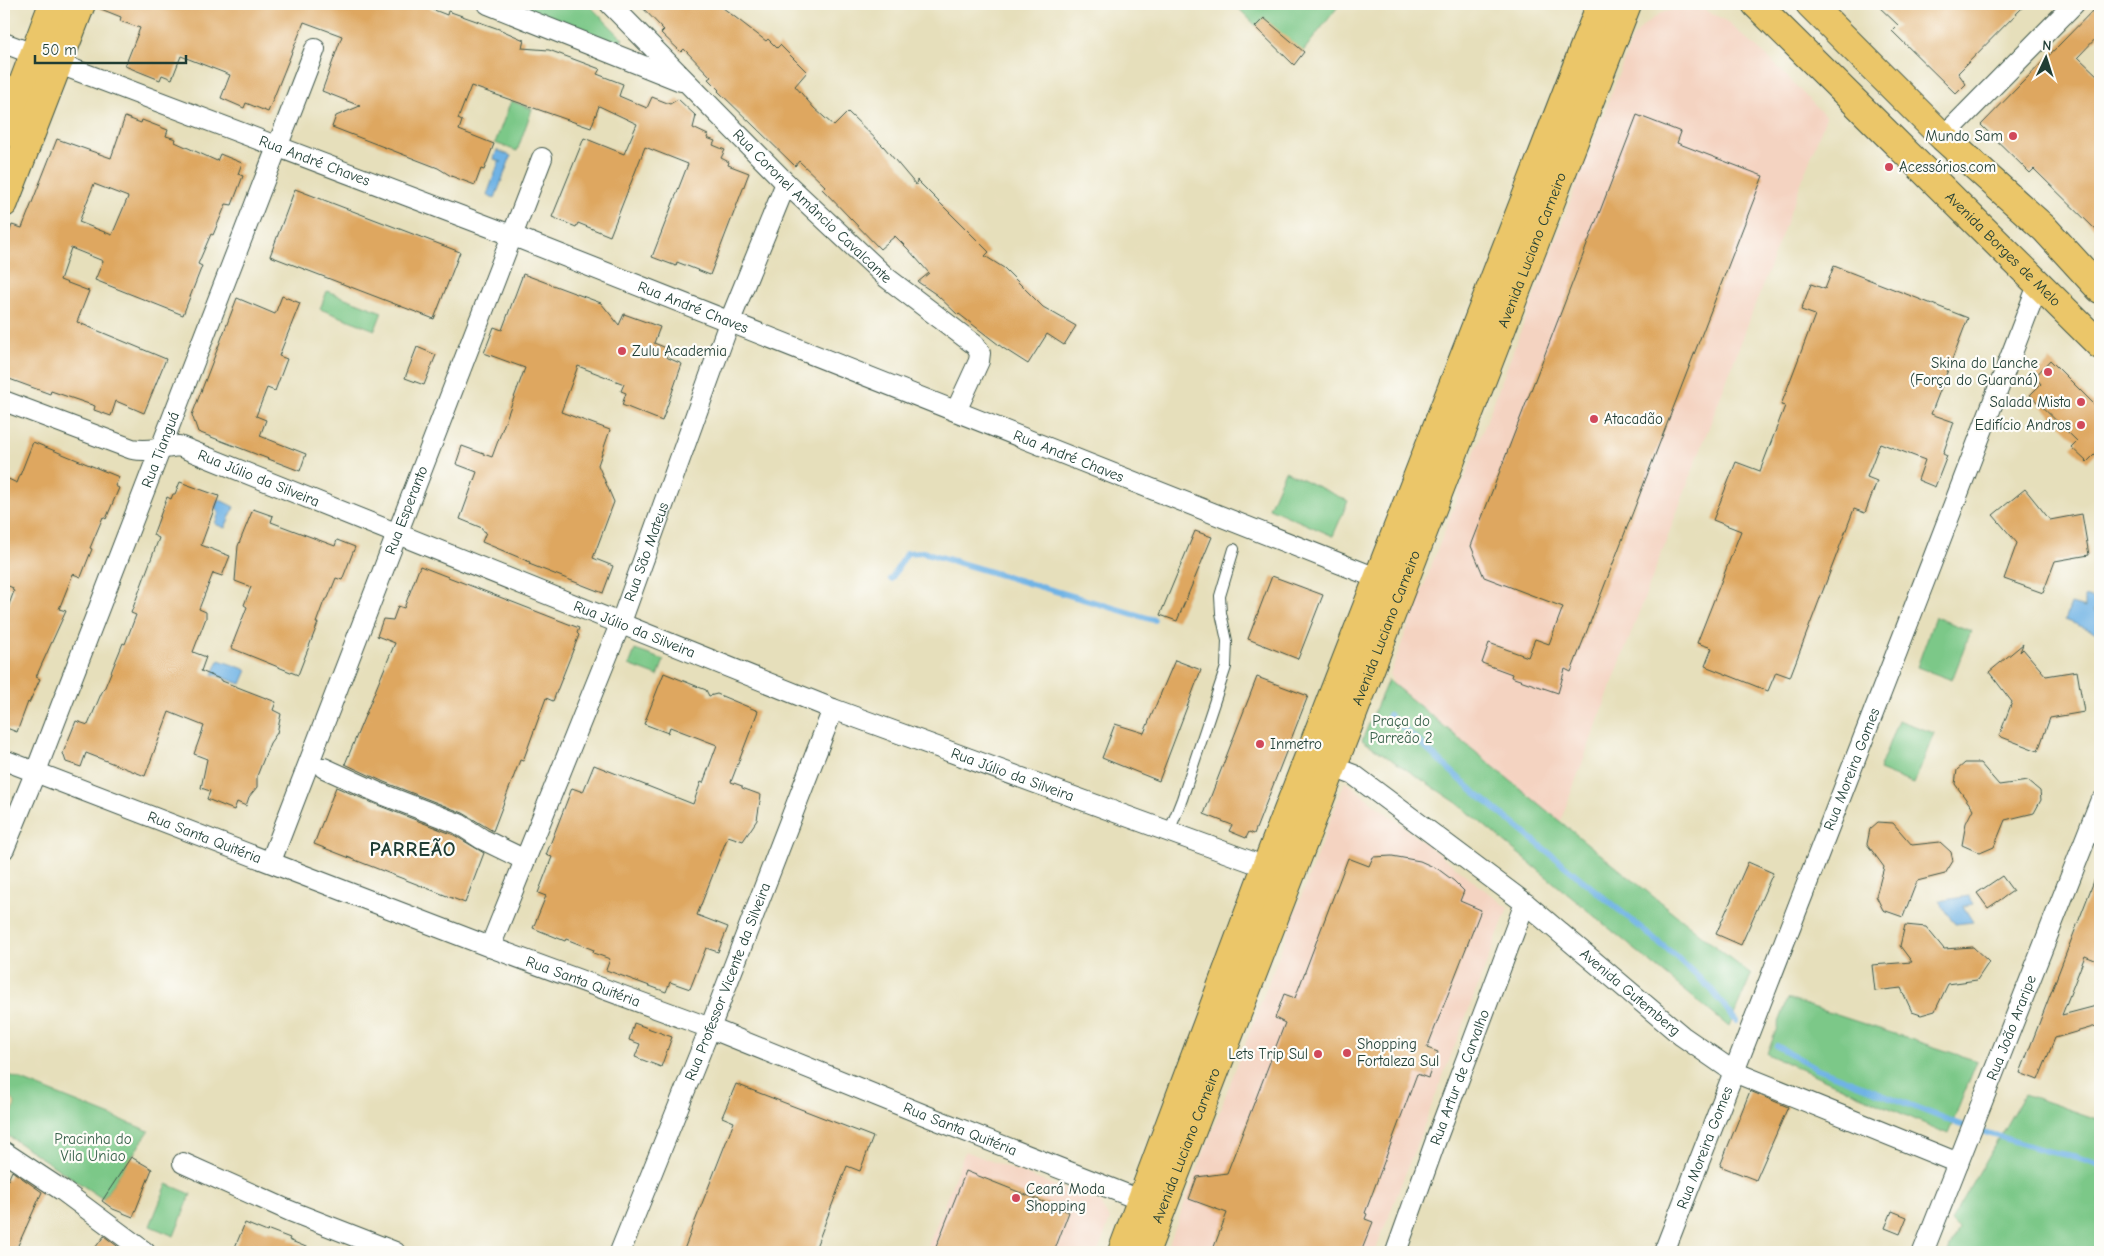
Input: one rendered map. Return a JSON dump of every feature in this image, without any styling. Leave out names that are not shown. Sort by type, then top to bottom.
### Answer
[{"type":"main road","points":[[4,203],[45,59],[53,4]]},
{"type":"main road","points":[[4,134],[45,59],[80,4]]},
{"type":"main road","name":"Avenida Luciano Carneiro","points":[[1122,1252],[1152,1204],[1334,766],[1346,698],[1379,579],[1601,4]]},
{"type":"main road","name":"Avenida Luciano Carneiro","points":[[1144,1252],[1152,1204],[1266,868],[1346,698],[1626,4]]},
{"type":"main road","name":"Avenida Borges de Melo","points":[[1756,4],[2100,346]]},
{"type":"main road","points":[[1810,4],[1943,137],[2045,229],[2100,289]]},
{"type":"street","points":[[488,4],[662,72],[690,86]]},
{"type":"street","name":"Rua Coronel Amâncio Cavalcante","points":[[610,4],[786,183],[887,278],[975,345],[980,353],[979,361],[956,411]]},
{"type":"street","points":[[1943,137],[2074,4]]},
{"type":"street","name":"Rua André Chaves","points":[[4,43],[511,235],[1379,579]]},
{"type":"street","name":"Rua Tianguá","points":[[4,849],[36,771],[315,48]]},
{"type":"street","name":"Rua Esperanto","points":[[270,861],[542,158]]},
{"type":"street","name":"Rua São Mateus","points":[[490,947],[621,622],[729,323],[786,183]]},
{"type":"street","name":"Rua Moreira Gomes","points":[[1664,1252],[1754,1016],[1890,673],[2038,285]]},
{"type":"street","name":"Rua Júlio da Silveira","points":[[4,401],[143,451],[179,446],[834,709],[1266,868]]},
{"type":"street","name":"Rua Professor Vicente da Silveira","points":[[620,1252],[710,1028],[834,709]]},
{"type":"street","name":"Rua Santa Quitéria","points":[[4,760],[490,947],[710,1028],[1152,1204]]},
{"type":"street","name":"Avenida Gutemberg","points":[[1334,766],[1354,775],[1525,903],[1682,1036],[1734,1072],[1962,1154]]},
{"type":"street","points":[[324,768],[379,793],[459,824],[482,839],[525,860]]},
{"type":"street","name":"Rua João Araripe","points":[[1923,1252],[2100,802]]},
{"type":"street","name":"Rua Artur de Carvalho","points":[[1396,1252],[1525,903]]},
{"type":"street","points":[[4,1152],[64,1191],[145,1252]]},
{"type":"street","points":[[183,1163],[290,1211],[395,1252]]},
{"type":"lane","points":[[1169,832],[1182,799],[1226,667],[1227,641],[1221,613],[1220,596],[1234,549]]},
{"type":"shaded area","points":[[1689,5],[1707,11],[1726,21],[1771,60],[1826,117],[1560,822],[1393,684],[1390,674],[1632,39],[1644,25],[1661,13]]},
{"type":"shaded area","name":"Shopping Fortaleza Sul","points":[[1345,781],[1508,908],[1375,1252],[1340,1252],[1262,1223],[1250,1252],[1166,1252]]},
{"type":"shaded area","name":"Ceará Moda Shopping","points":[[965,1151],[1100,1203],[1110,1220],[1098,1252],[926,1252]]},
{"type":"green space","points":[[512,4],[588,4],[623,39],[618,45]]},
{"type":"green space","points":[[1234,4],[1340,4],[1294,63]]},
{"type":"green space","points":[[511,101],[532,109],[517,151],[495,143]]},
{"type":"green space","points":[[327,291],[382,312],[375,330],[320,309]]},
{"type":"green space","points":[[1285,471],[1348,501],[1333,536],[1269,508]]},
{"type":"green space","points":[[1935,617],[1971,631],[1952,680],[1917,667]]},
{"type":"green space","points":[[635,650],[664,660],[658,676],[629,665]]},
{"type":"green space","name":"Praça do Parreão 2","points":[[1388,680],[1751,975],[1729,1027],[1457,803],[1362,740]]},
{"type":"green space","points":[[1898,720],[1934,733],[1914,784],[1879,770]]},
{"type":"green space","points":[[1788,999],[1977,1061],[1948,1134],[1767,1054]]},
{"type":"green space","name":"Pracinha do Vila Uniao","points":[[4,1073],[149,1131],[103,1199],[4,1133]]},
{"type":"green space","points":[[2024,1094],[2100,1120],[2100,1252],[1948,1252],[1958,1228],[1951,1221]]},
{"type":"green space","points":[[167,1184],[191,1194],[174,1236],[150,1226]]},
{"type":"sand","points":[[4,1092],[9,1094],[15,1103],[13,1112],[4,1119]]},
{"type":"water","points":[[497,150],[511,156],[495,198],[487,195],[499,162],[502,162],[494,159]]},
{"type":"water","points":[[218,499],[234,507],[225,528],[215,524],[219,513],[215,509]]},
{"type":"water","points":[[2085,596],[2100,601],[2093,611],[2100,614],[2098,633],[2065,620],[2071,604],[2085,608]]},
{"type":"water","points":[[219,660],[247,670],[241,684],[213,674]]},
{"type":"water","points":[[1969,896],[1974,904],[1963,906],[1973,922],[1955,924],[1939,901]]},
{"type":"building","points":[[96,4],[419,4],[447,15],[448,11],[524,40],[522,48],[549,50],[600,69],[597,74],[623,84],[619,96],[647,108],[652,97],[670,104],[678,99],[696,116],[693,128],[708,135],[707,138],[715,141],[713,145],[725,150],[721,158],[729,162],[728,165],[749,173],[710,275],[677,262],[676,266],[652,257],[688,164],[645,147],[610,236],[578,223],[576,227],[552,217],[584,138],[624,154],[637,124],[599,106],[591,128],[471,86],[458,119],[462,121],[459,130],[494,144],[484,170],[481,169],[475,185],[451,176],[438,168],[332,127],[336,116],[360,106],[322,91],[342,36],[304,22],[268,112],[246,103],[244,108],[221,98],[230,75],[181,56],[172,79],[162,75],[160,80],[125,66],[140,28],[120,21],[121,17],[96,7]]},
{"type":"building","points":[[639,4],[718,4],[766,41],[768,39],[777,48],[780,45],[807,72],[795,86],[814,108],[834,126],[848,112],[884,147],[916,185],[917,180],[989,252],[985,256],[1004,268],[1043,307],[1076,326],[1064,345],[1047,334],[1028,364],[958,315],[937,295],[918,282],[929,273],[895,236],[880,249],[822,189],[825,186],[799,161],[795,166],[718,91],[708,79],[711,77],[684,49],[681,52],[661,33],[664,30]]},
{"type":"building","points":[[1876,4],[2026,4],[1958,73],[1966,84],[1956,94],[1892,31],[1898,25]]},
{"type":"building","points":[[2099,4],[2100,34],[2078,57],[2100,78],[2100,234],[2034,169],[2030,173],[1981,125]]},
{"type":"building","points":[[1264,18],[1304,52],[1294,65],[1255,27]]},
{"type":"building","name":"Atacadão","points":[[1637,115],[1681,132],[1677,143],[1763,176],[1571,672],[1565,669],[1558,693],[1511,677],[1512,674],[1482,663],[1489,643],[1528,657],[1535,639],[1549,644],[1563,607],[1484,577],[1471,546]]},
{"type":"building","points":[[125,117],[141,123],[142,120],[168,130],[166,136],[176,139],[175,142],[217,161],[220,154],[242,163],[238,174],[243,176],[232,205],[226,204],[198,264],[202,266],[183,315],[95,280],[103,261],[71,248],[60,280],[89,291],[77,322],[166,359],[144,413],[116,401],[111,416],[94,410],[95,406],[51,391],[50,394],[4,377],[4,272],[8,259],[4,257],[4,248],[12,225],[22,228],[57,139],[111,158]],"holes":[[[94,184],[128,197],[112,235],[79,222]]]},
{"type":"building","points":[[295,189],[460,252],[434,319],[270,256]]},
{"type":"building","points":[[1834,266],[1968,318],[1931,414],[1954,422],[1943,454],[1947,456],[1935,487],[1918,480],[1925,460],[1880,443],[1867,477],[1877,481],[1865,513],[1854,509],[1790,677],[1776,672],[1768,691],[1705,666],[1712,648],[1697,643],[1741,531],[1713,520],[1736,462],[1760,471],[1785,406],[1781,405],[1815,315],[1801,310],[1811,284],[1825,289]]},
{"type":"building","points":[[523,274],[601,303],[619,325],[624,314],[660,327],[654,343],[669,349],[666,357],[682,364],[662,421],[622,405],[626,393],[621,391],[624,384],[578,366],[561,412],[610,430],[598,465],[614,502],[593,558],[613,566],[603,593],[529,564],[530,562],[482,542],[486,532],[482,528],[460,519],[477,472],[456,464],[462,446],[492,457],[525,368],[484,353],[494,327],[502,330]]},
{"type":"building","points":[[282,296],[300,303],[279,356],[287,359],[275,391],[267,388],[256,416],[266,420],[260,436],[306,454],[300,471],[198,432],[192,415],[237,298],[275,314]]},
{"type":"building","points":[[417,347],[436,355],[424,385],[405,378]]},
{"type":"building","name":"Edifício Andros","points":[[2050,360],[2100,410],[2100,449],[2087,462],[2071,447],[2077,441],[2030,395],[2041,384],[2035,377]]},
{"type":"building","points":[[33,442],[119,477],[115,486],[119,488],[106,519],[103,517],[90,548],[92,549],[81,577],[73,574],[59,609],[66,611],[36,677],[40,679],[28,702],[17,732],[4,727],[4,618],[14,591],[12,590],[13,588],[4,584],[4,477],[17,483]]},
{"type":"building","points":[[180,482],[219,496],[201,545],[230,556],[222,576],[213,573],[199,609],[206,612],[206,618],[193,652],[206,657],[201,671],[276,702],[273,710],[281,714],[277,733],[270,743],[257,776],[257,787],[249,797],[246,806],[237,802],[234,810],[207,799],[210,791],[201,788],[207,759],[194,754],[204,726],[169,712],[145,776],[86,753],[81,767],[66,762],[63,753],[76,721],[88,725],[123,643],[125,644],[136,615],[131,613],[159,538],[153,535],[167,497],[171,499]]},
{"type":"building","points":[[2025,489],[2050,520],[2082,514],[2089,555],[2055,561],[2043,593],[2004,579],[2017,543],[1993,515]]},
{"type":"building","points":[[253,509],[273,516],[271,522],[335,546],[337,540],[355,547],[342,580],[336,578],[328,598],[324,601],[316,623],[318,623],[298,675],[231,648],[247,607],[244,605],[251,587],[235,581],[238,546]]},
{"type":"building","points":[[1195,531],[1212,537],[1177,621],[1160,615]]},
{"type":"building","points":[[420,566],[579,628],[577,633],[579,635],[553,701],[546,698],[523,761],[520,760],[493,831],[463,813],[384,782],[345,764],[395,643],[377,636],[383,619],[393,620],[398,606],[404,608]]},
{"type":"building","points":[[1272,576],[1323,595],[1298,659],[1248,639]]},
{"type":"building","points":[[2023,644],[2020,652],[2023,649],[2046,676],[2077,671],[2084,712],[2050,718],[2038,751],[1999,736],[2012,702],[1989,672]]},
{"type":"building","points":[[1175,660],[1201,670],[1159,781],[1102,758],[1115,724],[1144,733]]},
{"type":"building","points":[[664,673],[706,690],[709,696],[717,694],[758,711],[731,782],[761,795],[757,820],[743,841],[728,836],[697,915],[728,927],[718,952],[706,948],[690,989],[670,982],[666,992],[606,970],[610,959],[593,953],[594,950],[533,928],[546,896],[538,893],[552,857],[546,855],[572,788],[583,792],[594,765],[693,804],[717,745],[670,727],[668,733],[644,724]]},
{"type":"building","name":"Inmetro","points":[[1257,677],[1308,696],[1254,834],[1249,832],[1246,838],[1229,831],[1232,825],[1204,814]]},
{"type":"building","points":[[1965,763],[1980,763],[1999,785],[2028,781],[2040,791],[2041,800],[2034,813],[2005,820],[1994,847],[1980,853],[1962,845],[1966,823],[1973,809],[1955,784],[1957,770]]},
{"type":"building","points":[[336,787],[454,835],[484,853],[465,903],[314,844]]},
{"type":"building","points":[[1878,822],[1893,823],[1912,845],[1940,842],[1951,852],[1953,861],[1945,874],[1917,881],[1903,917],[1883,910],[1876,896],[1884,867],[1867,844],[1870,829]]},
{"type":"building","name":"Shopping Fortaleza Sul","points":[[1392,856],[1420,861],[1438,869],[1464,891],[1460,901],[1481,910],[1427,1048],[1438,1052],[1428,1078],[1417,1074],[1365,1213],[1367,1214],[1365,1219],[1373,1222],[1361,1252],[1212,1252],[1227,1213],[1189,1199],[1197,1177],[1227,1173],[1285,1023],[1275,1018],[1284,994],[1295,998],[1348,858],[1369,866],[1373,857]]},
{"type":"building","points":[[1748,862],[1773,873],[1741,945],[1716,934]]},
{"type":"building","points":[[2099,868],[2100,962],[2085,956],[2062,1015],[2100,1005],[2100,1025],[2055,1038],[2038,1080],[2020,1073]]},
{"type":"building","points":[[2002,876],[2013,891],[1988,908],[1977,893]]},
{"type":"building","points":[[1905,925],[1926,927],[1944,949],[1973,947],[1989,962],[1977,980],[1948,984],[1935,1011],[1921,1015],[1912,1012],[1901,988],[1875,991],[1872,965],[1912,962],[1900,946]]},
{"type":"building","points":[[634,1023],[672,1037],[661,1067],[635,1057],[640,1044],[629,1040]]},
{"type":"building","points":[[736,1084],[873,1137],[860,1171],[847,1166],[814,1252],[683,1252],[734,1122],[722,1117]]},
{"type":"building","points":[[1750,1091],[1788,1107],[1756,1180],[1720,1166]]},
{"type":"building","points":[[131,1157],[152,1169],[133,1217],[113,1209],[102,1201]]},
{"type":"building","points":[[12,1171],[42,1192],[15,1252],[4,1252],[4,1178],[8,1180]]},
{"type":"building","points":[[966,1171],[1069,1212],[1054,1252],[934,1252]]},
{"type":"building","points":[[1892,1211],[1907,1217],[1900,1234],[1885,1228]]},
{"type":"building","points":[[245,1223],[267,1232],[269,1230],[290,1238],[289,1240],[318,1252],[233,1252]]},
{"type":"building","points":[[104,1236],[125,1252],[92,1252]]},
{"type":"waterway","points":[[891,579],[907,553],[923,552],[1154,620]]},
{"type":"waterway","points":[[1389,715],[1472,790],[1673,954],[1711,989],[1736,1021]]},
{"type":"waterway","points":[[1777,1046],[1816,1068],[1958,1124],[2046,1151],[2078,1157],[2100,1165]]},
{"type":"place","name":"Mundo Sam","points":[[2013,136]]},
{"type":"place","name":"Acessórios.com","points":[[1889,167]]},
{"type":"place","name":"Zulu Academia","points":[[622,351]]},
{"type":"place","name":"Skina do Lanche (Força do Guaraná)","points":[[2048,372]]},
{"type":"place","name":"Salada Mista","points":[[2081,402]]},
{"type":"place","name":"Atacadão","points":[[1594,419]]},
{"type":"place","name":"Edifício Andros","points":[[2081,425]]},
{"type":"place","name":"Inmetro","points":[[1260,744]]},
{"type":"place","name":"Shopping Fortaleza Sul","points":[[1347,1053]]},
{"type":"place","name":"Lets Trip Sul","points":[[1318,1054]]},
{"type":"place","name":"Ceará Moda Shopping","points":[[1016,1198]]},
{"type":"district","name":"PARREÃO","points":[[413,849]]}]
